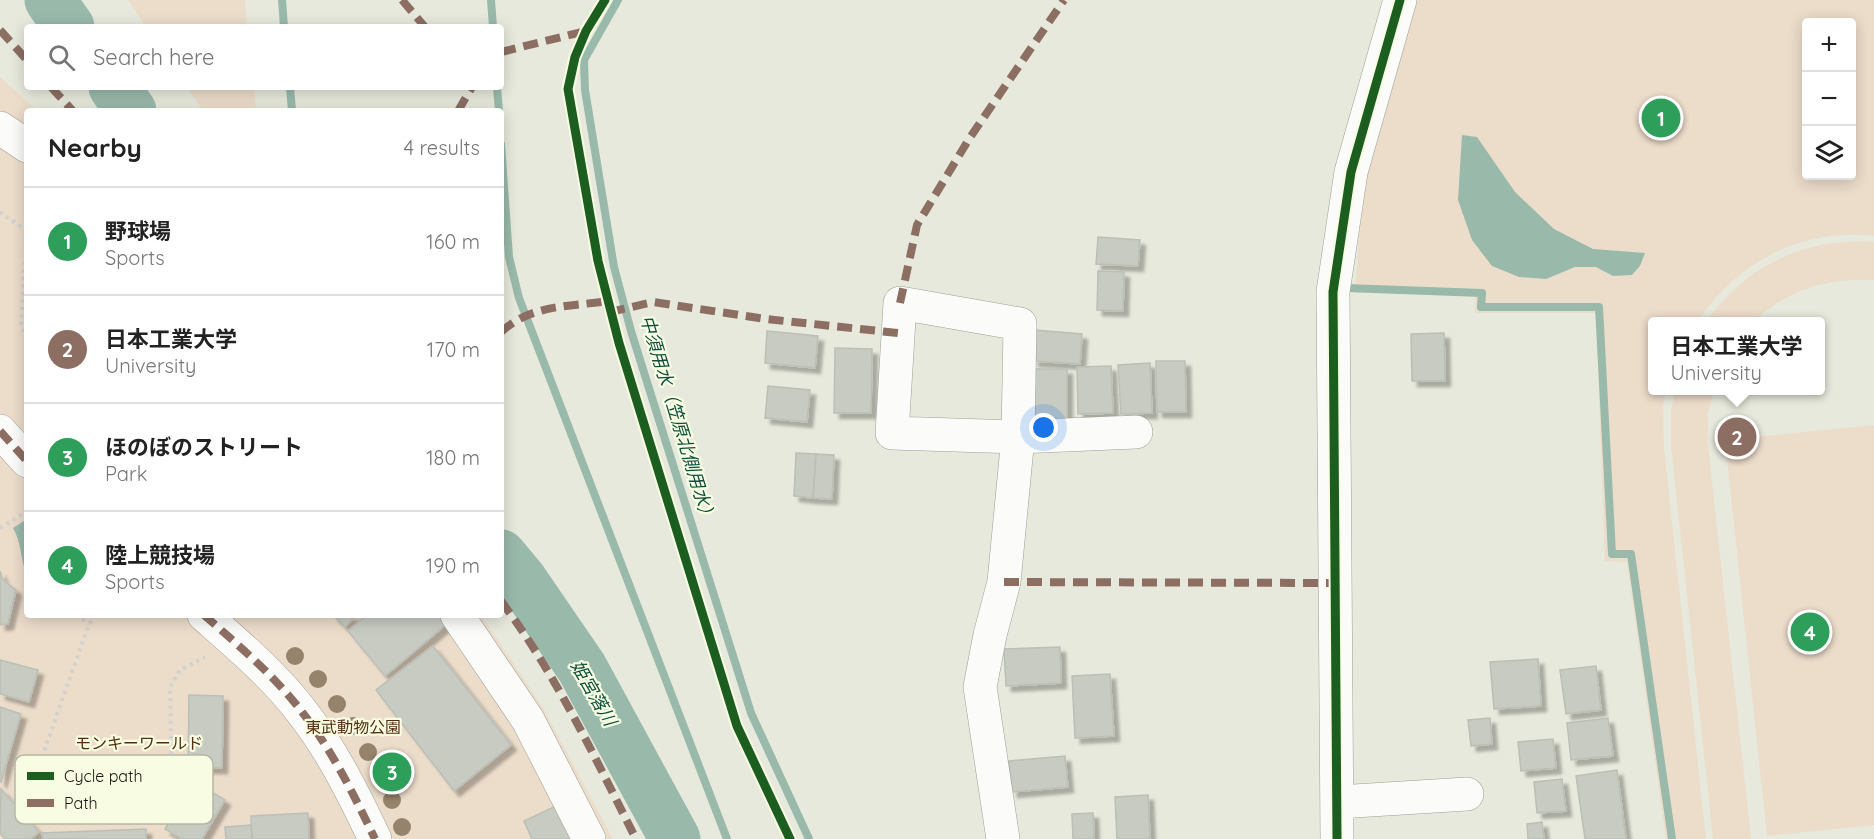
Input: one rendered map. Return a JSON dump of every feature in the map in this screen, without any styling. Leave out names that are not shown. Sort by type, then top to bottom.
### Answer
[{"type":"street","points":[[1337,839],[1333,572],[1333,292],[1351,172],[1400,0]]},
{"type":"street","points":[[0,128],[24,144]]},
{"type":"street","points":[[1003,839],[980,687],[990,635],[1004,582],[1018,437],[1020,324],[900,303],[892,433],[1018,437],[1136,432]]},
{"type":"street","points":[[0,431],[24,458]]},
{"type":"street","points":[[207,618],[302,711],[349,784],[375,839]]},
{"type":"street","points":[[459,618],[528,720],[589,839]]},
{"type":"street","points":[[1338,802],[1467,794]]},
{"type":"path","points":[[0,212],[24,230]]},
{"type":"path","points":[[24,278],[21,323],[24,331]]},
{"type":"path","points":[[0,528],[24,513]]},
{"type":"path","points":[[80,618],[89,624]]},
{"type":"path","points":[[43,755],[89,624],[94,618]]},
{"type":"path","points":[[171,755],[170,687],[180,670],[233,641]]},
{"type":"green space","points":[[128,0],[245,0],[247,24],[144,24]]},
{"type":"green space","points":[[1412,0],[1874,0],[1874,236],[1822,237],[1797,244],[1774,253],[1732,281],[1701,317],[1648,317],[1648,395],[1665,395],[1663,407],[1664,448],[1706,839],[1666,839],[1627,562],[1605,561],[1596,313],[1475,313],[1475,296],[1355,292],[1364,172]]},
{"type":"green space","name":"東武動物公園","points":[[0,77],[35,108],[24,108],[24,618],[483,618],[542,706],[613,839],[0,839]]},
{"type":"green space","points":[[189,90],[254,90],[256,108],[201,108]]},
{"type":"green space","points":[[1848,242],[1874,242],[1874,280],[1840,281],[1810,288],[1795,293],[1759,317],[1709,317],[1740,284],[1779,259],[1800,250]]},
{"type":"green space","points":[[1674,395],[1713,395],[1708,413],[1708,445],[1751,839],[1713,839],[1671,445],[1671,410]]},
{"type":"green space","points":[[1874,425],[1874,825],[1767,836],[1725,440]]},
{"type":"shaded area","points":[[1462,135],[1477,137],[1515,192],[1554,229],[1593,249],[1645,253],[1640,266],[1632,275],[1613,276],[1596,267],[1575,267],[1546,279],[1519,277],[1492,266],[1472,240],[1458,200]]},
{"type":"shaded area","points":[[24,521],[24,566],[18,539],[13,528]]},
{"type":"building","points":[[1098,237],[1140,240],[1138,266],[1096,264]]},
{"type":"building","points":[[1098,271],[1124,272],[1123,311],[1097,310]]},
{"type":"building","points":[[1035,330],[1082,334],[1080,364],[1033,361]]},
{"type":"building","points":[[767,331],[818,336],[815,368],[765,363]]},
{"type":"building","points":[[1444,333],[1445,381],[1412,381],[1411,334]]},
{"type":"building","points":[[835,348],[872,349],[871,413],[834,413]]},
{"type":"building","points":[[1156,361],[1185,361],[1186,412],[1157,412]]},
{"type":"building","points":[[1150,363],[1152,413],[1121,414],[1118,365]]},
{"type":"building","points":[[1111,366],[1113,413],[1078,414],[1077,367]]},
{"type":"building","points":[[1032,369],[1067,369],[1067,420],[1032,420]]},
{"type":"building","points":[[768,386],[810,390],[807,422],[765,418]]},
{"type":"building","points":[[796,453],[816,454],[813,498],[794,496]]},
{"type":"building","points":[[816,454],[834,455],[832,499],[813,498]]},
{"type":"building","points":[[0,571],[3,580],[16,590],[8,624],[0,625]]},
{"type":"building","points":[[336,618],[354,618],[345,627]]},
{"type":"building","points":[[363,618],[444,618],[448,623],[385,676],[348,631]]},
{"type":"building","points":[[433,646],[511,745],[454,791],[376,690]]},
{"type":"building","points":[[1060,647],[1061,683],[1006,686],[1004,649]]},
{"type":"building","points":[[1538,659],[1541,706],[1494,709],[1490,662]]},
{"type":"building","points":[[0,660],[38,670],[29,702],[0,694]]},
{"type":"building","points":[[1596,666],[1601,710],[1566,714],[1560,670]]},
{"type":"building","points":[[1110,674],[1114,736],[1075,738],[1072,676]]},
{"type":"building","points":[[189,695],[223,696],[222,768],[213,768],[213,755],[188,755]]},
{"type":"building","points":[[0,707],[21,714],[1,782],[0,781]]},
{"type":"building","points":[[1490,718],[1492,744],[1471,746],[1468,720]]},
{"type":"building","points":[[1608,718],[1613,756],[1571,760],[1567,723]]},
{"type":"building","points":[[1553,739],[1556,768],[1521,771],[1518,742]]},
{"type":"building","points":[[1065,756],[1068,787],[1012,792],[1009,761]]},
{"type":"building","points":[[1617,770],[1626,839],[1585,839],[1576,776]]},
{"type":"building","points":[[1562,779],[1566,811],[1537,813],[1534,782]]},
{"type":"building","points":[[1,789],[15,805],[15,824],[32,824],[39,832],[31,839],[5,839],[0,833]]},
{"type":"building","points":[[213,793],[225,800],[213,820]]},
{"type":"building","points":[[1148,795],[1150,839],[1117,839],[1115,797]]},
{"type":"building","points":[[560,804],[577,839],[532,839],[524,821]]},
{"type":"building","points":[[308,813],[309,839],[252,839],[251,816]]},
{"type":"building","points":[[1093,813],[1094,839],[1073,839],[1072,814]]},
{"type":"building","points":[[1542,822],[1544,839],[1528,839],[1527,824]]},
{"type":"building","points":[[168,824],[211,824],[202,839],[182,839],[165,829]]},
{"type":"building","points":[[251,825],[252,839],[226,839],[225,827]]},
{"type":"building","points":[[146,829],[146,839],[43,839],[42,833]]},
{"type":"waterway","name":"姫宮落川","points":[[50,0],[67,24]]},
{"type":"waterway","points":[[282,0],[284,24]]},
{"type":"waterway","points":[[491,0],[493,24]]},
{"type":"waterway","name":"中須用水（笠原北側用水）","points":[[618,0],[584,60],[585,90],[614,267],[631,331],[751,713],[809,839]]},
{"type":"waterway","name":"姫宮落川","points":[[116,90],[129,108]]},
{"type":"waterway","points":[[290,90],[292,108]]},
{"type":"waterway","points":[[497,90],[499,108]]},
{"type":"waterway","points":[[504,186],[509,257],[519,298],[727,839]]},
{"type":"waterway","points":[[1347,281],[1346,288],[1482,293],[1481,307],[1599,307],[1612,554],[1631,554],[1672,839]]},
{"type":"waterway","name":"姫宮落川","points":[[504,559],[521,579],[582,668],[675,839]]},
{"type":"marked path","points":[[402,0],[422,24]]},
{"type":"marked path","points":[[900,303],[917,225],[969,139],[1064,0]]},
{"type":"marked path","points":[[0,30],[24,57]]},
{"type":"marked path","points":[[504,51],[586,31]]},
{"type":"marked path","points":[[54,90],[70,108]]},
{"type":"marked path","points":[[460,108],[470,90]]},
{"type":"marked path","points":[[504,330],[525,316],[538,311],[608,301]]},
{"type":"marked path","points":[[610,312],[653,302],[766,319],[898,333]]},
{"type":"marked path","points":[[0,431],[24,458]]},
{"type":"marked path","points":[[1004,582],[1333,583]]},
{"type":"marked path","points":[[504,605],[557,687],[636,839]]},
{"type":"marked path","points":[[207,618],[268,673],[302,712],[333,757],[375,839]]},
{"type":"cycle path","points":[[605,0],[586,31],[575,57],[568,89],[598,261],[619,343],[737,726],[790,839]]},
{"type":"cycle path","points":[[1337,839],[1333,292],[1351,172],[1400,0]]},
{"type":"place","name":"野球場","points":[[1661,118]]},
{"type":"place","name":"日本工業大学","points":[[1737,437]]},
{"type":"place","name":"陸上競技場","points":[[1810,632]]},
{"type":"place","name":"ほのぼのストリート","points":[[392,772]]},
{"type":"park label","name":"モンキーワールド","points":[[139,743]]}]
